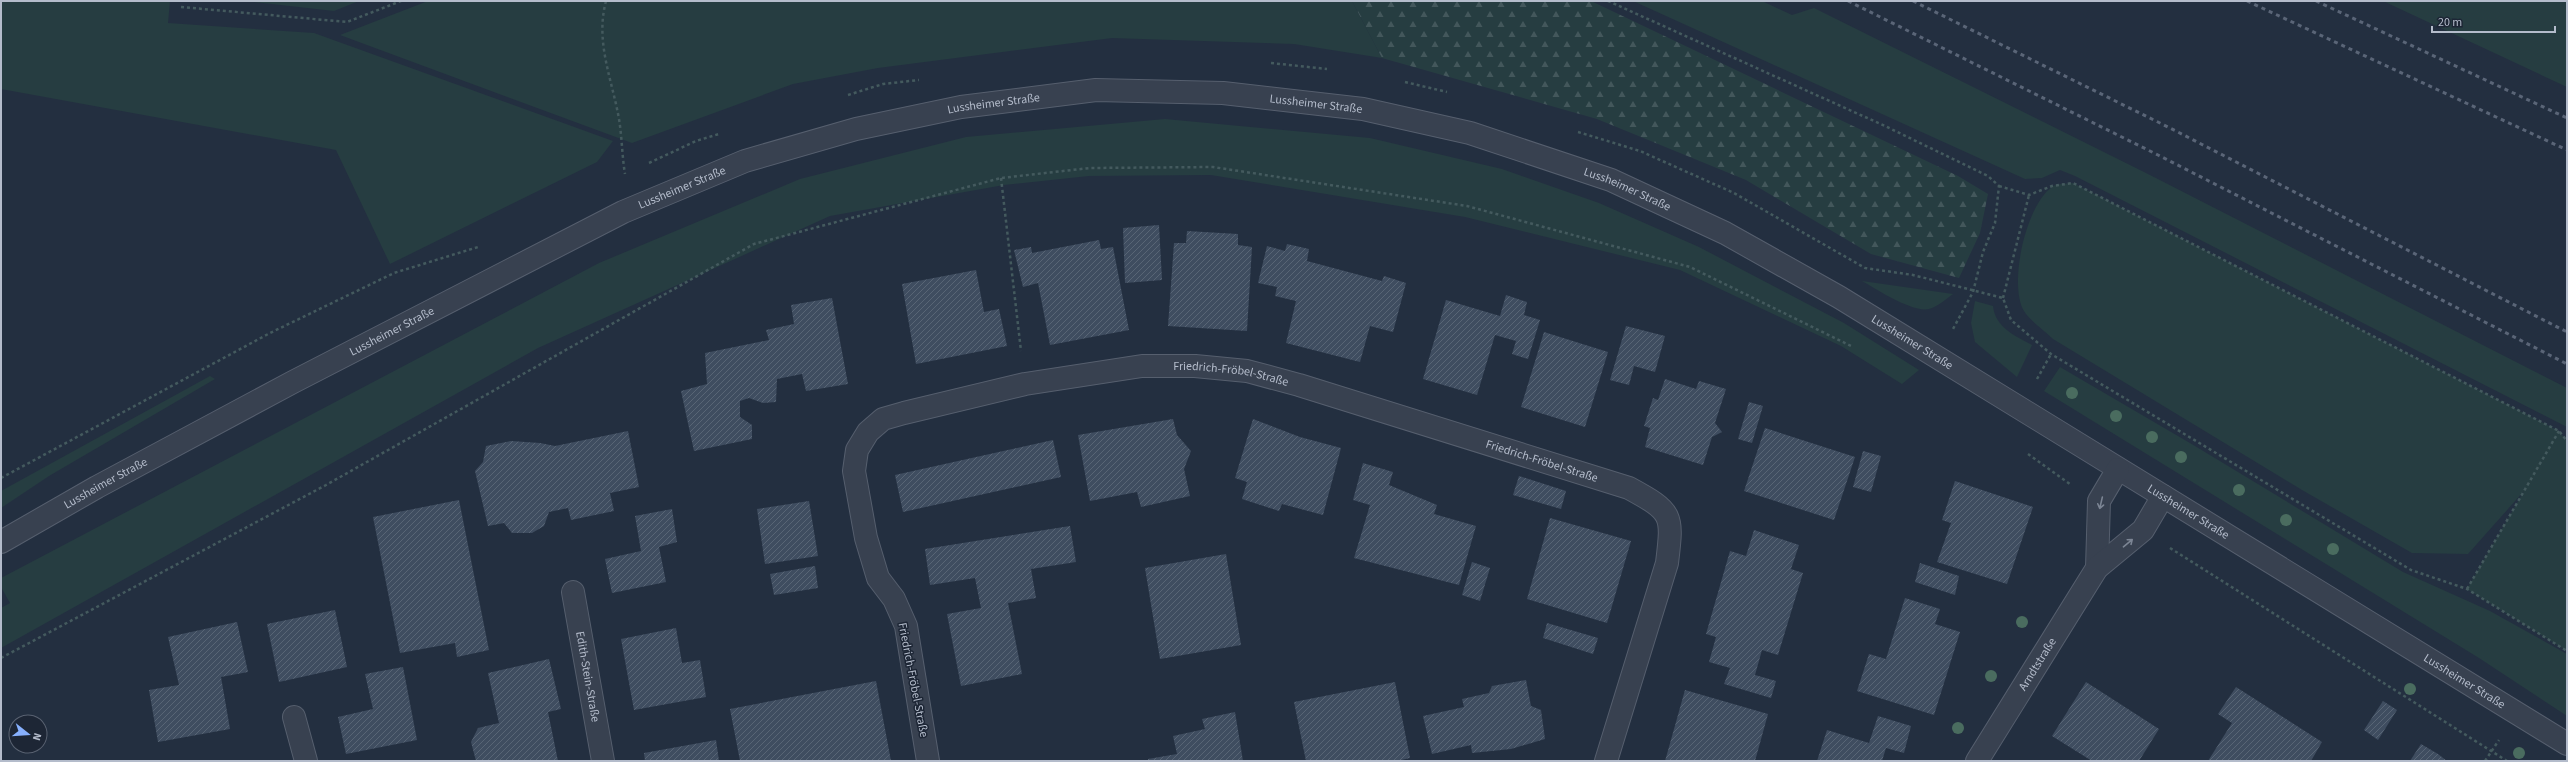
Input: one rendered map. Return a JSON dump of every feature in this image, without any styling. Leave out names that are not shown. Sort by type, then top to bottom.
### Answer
[{"type":"street","name":"Lussheimer Straße","points":[[1,542],[97,487],[293,382],[623,212],[745,160],[856,129],[961,107],[1096,90],[1231,94],[1363,109],[1470,133],[1611,180],[1725,233],[1839,297],[2567,744]]},
{"type":"street","name":"Friedrich-Fröbel-Straße","points":[[928,761],[906,626],[894,599],[878,578],[866,538],[854,471],[857,450],[868,432],[883,419],[1025,384],[1142,366],[1195,366],[1247,371],[1628,488],[1654,502],[1668,516],[1670,537],[1667,563],[1606,761]]},
{"type":"street","points":[[2098,568],[2099,501],[2118,469]]},
{"type":"street","name":"Arndtstraße","points":[[1977,761],[2098,568],[2143,530],[2163,496]]},
{"type":"street","name":"Edith-Stein-Straße","points":[[573,592],[603,761]]},
{"type":"street","points":[[294,717],[306,761]]},
{"type":"path","points":[[180,7],[347,22],[402,1]]},
{"type":"path","points":[[606,1],[602,17],[604,60],[619,120],[625,174]]},
{"type":"path","points":[[1608,1],[1885,126],[1988,176],[2000,186],[2029,195],[2052,186],[2072,183],[2559,431],[2567,441]]},
{"type":"path","points":[[1270,63],[1293,64],[1331,70]]},
{"type":"path","points":[[846,95],[883,84],[921,80]]},
{"type":"path","points":[[1400,81],[1452,93]]},
{"type":"path","points":[[1573,130],[1640,151],[1734,193],[1865,268],[1913,275],[1973,292],[2003,298]]},
{"type":"path","points":[[646,164],[696,141],[726,132]]},
{"type":"path","points":[[1,658],[326,485],[754,244],[1001,178],[1090,168],[1212,167],[1467,206],[1690,267],[1856,349]]},
{"type":"path","points":[[618,178],[632,171]]},
{"type":"path","points":[[1001,178],[1025,384]]},
{"type":"path","points":[[1938,358],[1973,292],[1983,252],[1995,223],[2000,186]]},
{"type":"path","points":[[2029,195],[2003,298],[2011,320],[2051,354],[2411,570],[2467,590],[2567,651]]},
{"type":"path","points":[[1,478],[270,334],[394,273],[485,244]]},
{"type":"path","points":[[2021,408],[2051,354]]},
{"type":"path","points":[[2467,590],[2559,431]]},
{"type":"path","points":[[2022,450],[2057,476],[2099,501]]},
{"type":"path","points":[[2143,530],[2508,761]]},
{"type":"green space","points":[[1,1],[170,1],[168,23],[314,33],[613,141],[597,162],[390,264],[336,150],[1,89]]},
{"type":"green space","points":[[244,1],[359,1],[334,11]]},
{"type":"green space","points":[[428,1],[1352,1],[1382,58],[1294,44],[1112,38],[878,68],[793,84],[632,143],[340,35]]},
{"type":"green space","points":[[1352,1],[1591,1],[1958,176],[1988,194],[1980,233],[1959,278],[1871,254],[1746,180],[1597,119],[1382,58]]},
{"type":"green space","points":[[1633,1],[1762,1],[1792,15],[1814,8],[2148,174],[2567,388],[2567,427],[2075,176],[2060,170],[2042,178],[2025,179]]},
{"type":"green space","points":[[2383,1],[2567,1],[2567,87]]},
{"type":"green space","points":[[1165,119],[1370,138],[1502,169],[1599,203],[1699,247],[1844,323],[1919,370],[1902,384],[1841,346],[1680,270],[1465,217],[1211,175],[1089,176],[1004,185],[830,216],[538,348],[1,648],[1,608],[10,603],[1,587],[1,578],[599,263],[800,179],[966,137]]},
{"type":"green space","points":[[2073,183],[2559,431],[2567,441],[2567,651],[2467,589],[2524,491],[2468,554],[2412,553],[2302,490],[2053,339],[2034,322],[2024,311],[2020,299],[2018,283],[2022,246],[2027,227],[2034,210],[2043,196],[2052,187],[2059,184]]},
{"type":"green space","points":[[1862,281],[1953,294],[1935,307],[1922,309],[1895,300]]},
{"type":"green space","points":[[1975,301],[1993,306],[1998,320],[2007,330],[2032,345],[2017,377],[1975,342],[1971,323]]},
{"type":"green space","points":[[2060,367],[2195,446],[2403,572],[2490,611],[2567,654],[2567,716],[2479,658],[2044,391]]},
{"type":"green space","points":[[210,376],[215,379],[49,476],[1,508],[1,491]]},
{"type":"building","points":[[1159,225],[1162,280],[1125,283],[1123,228]]},
{"type":"building","points":[[1187,231],[1238,234],[1238,245],[1252,247],[1247,331],[1168,326],[1174,243],[1186,243]]},
{"type":"building","points":[[1099,240],[1101,249],[1113,247],[1129,330],[1050,345],[1038,283],[1023,287],[1014,250],[1031,247],[1032,253]]},
{"type":"building","points":[[1287,244],[1309,249],[1307,261],[1382,281],[1384,276],[1406,283],[1393,332],[1370,326],[1360,362],[1286,343],[1296,301],[1275,296],[1277,287],[1258,283],[1267,246],[1285,251]]},
{"type":"building","points":[[976,270],[984,312],[999,309],[1007,346],[916,364],[902,284]]},
{"type":"building","points":[[1506,295],[1527,302],[1524,315],[1540,320],[1528,359],[1512,354],[1516,341],[1495,335],[1477,395],[1423,379],[1446,300],[1500,316]]},
{"type":"building","points":[[832,298],[848,384],[806,391],[802,374],[777,379],[776,402],[763,403],[749,398],[740,401],[740,417],[752,425],[752,439],[694,451],[681,391],[707,384],[705,353],[769,340],[766,330],[794,324],[791,305]]},
{"type":"building","points":[[1626,326],[1665,336],[1655,372],[1634,366],[1629,385],[1610,380]]},
{"type":"building","points":[[1544,332],[1608,352],[1585,427],[1521,407]]},
{"type":"building","points":[[1665,379],[1696,389],[1699,381],[1726,389],[1715,423],[1722,432],[1712,437],[1703,465],[1645,447],[1650,428],[1644,426],[1653,398],[1658,400]]},
{"type":"building","points":[[1749,402],[1763,406],[1752,443],[1738,439]]},
{"type":"building","points":[[1173,419],[1177,435],[1191,451],[1184,469],[1190,496],[1141,507],[1137,492],[1090,501],[1078,435]]},
{"type":"building","points":[[1253,419],[1300,437],[1341,448],[1323,515],[1282,504],[1279,511],[1242,499],[1247,482],[1235,478]]},
{"type":"building","points":[[1765,428],[1855,457],[1834,520],[1744,491]]},
{"type":"building","points":[[628,431],[639,487],[610,493],[614,511],[571,520],[568,508],[549,512],[544,526],[532,533],[512,533],[504,523],[488,526],[475,471],[483,462],[486,446],[511,441],[540,443],[555,446]]},
{"type":"building","points":[[1053,440],[1061,477],[903,512],[895,475]]},
{"type":"building","points":[[1863,451],[1881,456],[1871,492],[1853,487]]},
{"type":"building","points":[[1363,463],[1393,472],[1389,485],[1437,505],[1434,514],[1476,526],[1459,585],[1354,558],[1370,505],[1353,500]]},
{"type":"building","points":[[1519,476],[1566,491],[1561,509],[1513,495]]},
{"type":"building","points":[[1955,481],[2033,507],[2007,584],[1937,562],[1951,523],[1942,520]]},
{"type":"building","points":[[459,500],[489,650],[457,657],[455,643],[400,653],[373,517]]},
{"type":"building","points":[[809,501],[818,556],[765,564],[757,509]]},
{"type":"building","points":[[672,509],[677,542],[659,547],[666,582],[612,593],[605,559],[641,551],[635,516]]},
{"type":"building","points":[[1550,518],[1631,541],[1607,623],[1527,599]]},
{"type":"building","points":[[1070,526],[1076,562],[1031,569],[1036,598],[1008,603],[1022,674],[961,686],[947,614],[981,608],[975,578],[930,585],[925,549]]},
{"type":"building","points":[[1754,530],[1799,545],[1791,569],[1803,573],[1778,655],[1762,650],[1755,675],[1776,681],[1771,698],[1724,684],[1730,668],[1709,662],[1716,637],[1706,634],[1730,551],[1746,556]]},
{"type":"building","points":[[1226,554],[1241,645],[1160,659],[1145,568]]},
{"type":"building","points":[[1472,562],[1490,568],[1480,601],[1462,595]]},
{"type":"building","points":[[1920,563],[1959,576],[1955,595],[1915,582]]},
{"type":"building","points":[[815,566],[818,588],[774,595],[770,574]]},
{"type":"building","points":[[1905,598],[1940,609],[1935,624],[1960,632],[1934,715],[1857,691],[1869,654],[1886,659]]},
{"type":"building","points":[[335,610],[347,667],[279,682],[267,624]]},
{"type":"building","points":[[237,622],[248,672],[221,677],[230,729],[158,742],[149,690],[179,685],[168,637]]},
{"type":"building","points":[[1547,623],[1598,638],[1593,654],[1543,638]]},
{"type":"building","points":[[676,628],[682,663],[700,660],[706,697],[634,710],[621,639]]},
{"type":"building","points":[[549,659],[561,709],[548,712],[558,761],[476,761],[471,742],[478,728],[499,723],[488,673]]},
{"type":"building","points":[[403,667],[417,740],[346,754],[338,717],[373,709],[365,674]]},
{"type":"building","points":[[1526,680],[1531,706],[1541,710],[1545,739],[1511,749],[1472,753],[1471,745],[1432,754],[1423,716],[1464,707],[1462,699],[1489,693],[1492,686]]},
{"type":"building","points":[[876,681],[891,761],[740,761],[730,709]]},
{"type":"building","points":[[1395,682],[1410,758],[1397,761],[1306,761],[1294,702]]},
{"type":"building","points":[[2086,682],[2159,729],[2139,761],[2092,761],[2052,736]]},
{"type":"building","points":[[2236,687],[2322,742],[2311,761],[2208,761],[2232,723],[2218,714]]},
{"type":"building","points":[[1685,690],[1768,714],[1755,761],[1665,761]]},
{"type":"building","points":[[2383,701],[2397,710],[2378,740],[2364,730]]},
{"type":"building","points":[[1235,712],[1243,761],[1148,761],[1148,759],[1177,754],[1173,736],[1205,729],[1202,719]]},
{"type":"building","points":[[1878,716],[1911,726],[1904,753],[1886,748],[1882,761],[1817,761],[1827,730],[1869,743]]},
{"type":"building","points":[[716,740],[719,761],[645,761],[644,753]]},
{"type":"building","points":[[2421,744],[2438,754],[2447,761],[2410,761]]},
{"type":"railway","points":[[1848,1],[2158,155],[2567,364]]},
{"type":"railway","points":[[1913,1],[2170,128],[2567,332]]},
{"type":"railway","points":[[2247,1],[2567,150]]},
{"type":"railway","points":[[2316,1],[2567,118]]}]
